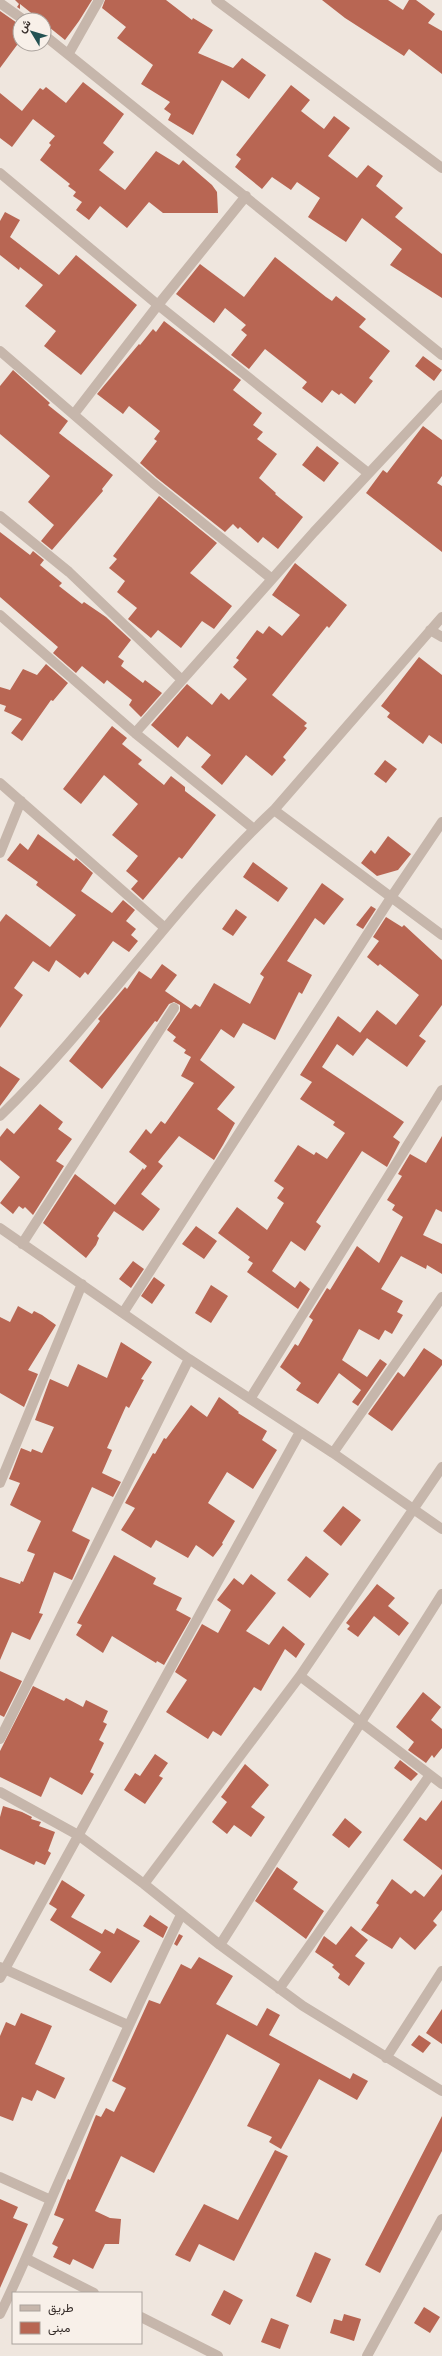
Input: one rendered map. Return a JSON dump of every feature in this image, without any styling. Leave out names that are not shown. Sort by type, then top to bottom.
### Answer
[{"type":"street","points":[[69,53],[99,0]]},
{"type":"street","points":[[216,0],[442,168]]},
{"type":"street","points":[[0,3],[13,12]]},
{"type":"street","points":[[52,41],[442,355]]},
{"type":"street","points":[[0,173],[158,305],[368,473]]},
{"type":"street","points":[[74,414],[158,305],[246,196]]},
{"type":"street","points":[[0,351],[153,483],[272,579]]},
{"type":"street","points":[[135,733],[368,473],[442,395]]},
{"type":"street","points":[[0,516],[68,572],[182,680]]},
{"type":"street","points":[[0,615],[135,733],[254,829]]},
{"type":"street","points":[[0,1116],[34,1082],[165,928],[254,829],[274,810],[442,617]]},
{"type":"street","points":[[430,630],[442,637]]},
{"type":"street","points":[[0,783],[165,928]]},
{"type":"street","points":[[0,853],[21,801]]},
{"type":"street","points":[[274,810],[392,896],[442,935]]},
{"type":"street","points":[[123,1313],[392,896],[442,822]]},
{"type":"street","points":[[22,1244],[174,1008]]},
{"type":"street","points":[[250,1399],[442,1090]]},
{"type":"street","points":[[0,1228],[189,1359],[333,1453],[442,1529]]},
{"type":"street","points":[[0,1483],[82,1284]]},
{"type":"street","points":[[333,1453],[442,1297]]},
{"type":"street","points":[[0,1739],[189,1359]]},
{"type":"street","points":[[128,2025],[1,1971],[78,1835],[300,1432]]},
{"type":"street","points":[[144,1884],[300,1676],[415,1509],[442,1467]]},
{"type":"street","points":[[220,1945],[442,1594]]},
{"type":"street","points":[[300,1676],[442,1784]]},
{"type":"street","points":[[279,1989],[430,1775]]},
{"type":"street","points":[[0,1792],[78,1835],[144,1884],[181,1915],[279,1989],[341,2031],[442,2091]]},
{"type":"street","points":[[0,2314],[27,2259],[50,2200],[128,2025],[181,1915]]},
{"type":"street","points":[[386,2058],[442,1972]]},
{"type":"street","points":[[0,2178],[50,2200]]},
{"type":"street","points":[[367,2356],[442,2219]]},
{"type":"street","points":[[27,2259],[92,2292]]},
{"type":"street","points":[[142,2318],[218,2356]]},
{"type":"building","points":[[15,0],[92,0],[65,40],[52,29],[52,12],[30,12],[20,4],[20,9],[17,7],[19,4]]},
{"type":"building","points":[[105,0],[166,0],[192,20],[193,18],[213,30],[198,53],[233,68],[242,58],[266,75],[249,99],[222,80],[193,135],[168,120],[171,114],[164,109],[170,102],[141,84],[153,65],[117,38],[126,27],[102,8]]},
{"type":"building","points":[[322,0],[388,0],[403,10],[409,0],[416,0],[435,14],[428,23],[442,31],[442,74],[409,49],[404,56],[345,18]]},
{"type":"building","points":[[0,11],[12,19],[12,52],[0,68]]},
{"type":"building","points":[[83,82],[124,114],[103,143],[114,152],[99,170],[125,190],[156,151],[179,165],[183,160],[212,185],[217,192],[218,213],[163,213],[149,202],[127,228],[100,206],[89,220],[76,210],[82,202],[73,196],[76,192],[68,186],[70,184],[40,160],[51,145],[49,143],[55,136],[33,119],[12,147],[0,138],[0,93],[22,111],[40,88],[43,90],[46,87],[66,103]]},
{"type":"building","points":[[291,85],[310,100],[301,111],[324,129],[334,116],[350,128],[328,156],[357,178],[368,165],[383,176],[376,186],[403,208],[395,217],[442,254],[442,298],[390,265],[402,249],[362,218],[346,242],[308,217],[320,198],[297,182],[291,190],[272,177],[262,189],[235,167],[241,159],[236,155]]},
{"type":"building","points":[[5,212],[20,220],[10,237],[59,275],[76,255],[137,305],[81,375],[44,346],[56,331],[25,306],[43,285],[20,267],[19,270],[0,255],[0,221]]},
{"type":"building","points":[[275,257],[326,297],[332,301],[336,296],[366,319],[359,327],[390,351],[369,378],[373,381],[355,404],[341,393],[339,395],[332,390],[322,403],[302,388],[307,382],[265,349],[249,369],[231,355],[247,335],[241,330],[246,325],[225,308],[214,323],[176,294],[200,264],[244,297]]},
{"type":"building","points":[[164,321],[241,380],[233,390],[262,413],[253,425],[263,432],[257,439],[277,454],[259,478],[276,493],[275,494],[303,517],[278,549],[263,537],[258,543],[240,527],[238,529],[233,524],[225,532],[157,478],[140,463],[157,441],[154,439],[160,431],[129,406],[123,414],[97,394],[139,344],[140,345],[153,329],[156,332]]},
{"type":"building","points":[[423,356],[442,370],[434,381],[415,366]]},
{"type":"building","points":[[13,370],[50,403],[48,405],[68,421],[59,433],[113,475],[102,489],[103,491],[52,550],[41,541],[54,525],[28,502],[50,476],[0,434],[0,386]]},
{"type":"building","points":[[423,426],[442,440],[442,476],[437,483],[442,486],[442,552],[366,493],[383,470],[387,473]]},
{"type":"building","points":[[317,446],[339,463],[324,482],[302,465]]},
{"type":"building","points":[[159,496],[217,543],[190,573],[232,606],[214,629],[202,621],[181,648],[158,630],[151,638],[128,619],[137,608],[117,592],[125,581],[109,568],[117,559],[113,556]]},
{"type":"building","points":[[0,532],[30,555],[33,551],[44,560],[40,565],[62,583],[59,586],[82,604],[84,602],[106,617],[131,640],[118,657],[124,661],[121,666],[143,683],[145,680],[162,693],[141,717],[129,705],[132,700],[107,680],[104,684],[82,666],[76,673],[53,653],[58,647],[0,597]]},
{"type":"building","points":[[295,563],[347,605],[329,628],[327,626],[272,695],[307,723],[304,726],[307,728],[283,757],[286,760],[272,776],[246,755],[222,785],[201,767],[211,755],[187,736],[178,748],[151,725],[187,684],[212,705],[221,693],[229,700],[247,679],[233,667],[239,660],[236,658],[257,630],[263,634],[269,626],[282,636],[300,615],[272,595]]},
{"type":"building","points":[[419,657],[442,675],[442,744],[429,735],[423,744],[387,717],[390,713],[381,706]]},
{"type":"building","points":[[46,664],[68,683],[53,701],[51,700],[22,741],[11,733],[22,719],[4,711],[6,706],[0,704],[0,687],[10,690],[23,669],[37,675]]},
{"type":"building","points":[[112,726],[127,738],[122,744],[142,760],[138,764],[164,785],[171,776],[185,787],[185,791],[216,815],[182,859],[179,857],[143,900],[131,889],[138,881],[126,871],[138,856],[112,835],[138,804],[104,775],[81,804],[63,789]]},
{"type":"building","points":[[385,760],[397,769],[386,783],[374,774]]},
{"type":"building","points":[[38,834],[74,861],[76,858],[93,873],[81,891],[112,913],[123,900],[135,910],[126,921],[136,929],[131,935],[138,941],[129,952],[113,941],[88,975],[85,972],[80,978],[56,960],[49,972],[33,961],[14,988],[23,995],[0,1028],[0,922],[6,914],[50,947],[76,915],[36,885],[38,882],[7,860],[20,843],[28,850]]},
{"type":"building","points":[[388,836],[411,854],[398,870],[377,876],[361,863],[371,850],[375,854]]},
{"type":"building","points":[[253,862],[288,888],[278,902],[243,877]]},
{"type":"building","points":[[322,883],[344,899],[324,925],[315,918],[287,961],[312,975],[302,994],[299,992],[275,1040],[243,1023],[234,1038],[221,1029],[200,1060],[235,1087],[217,1109],[235,1123],[214,1160],[179,1136],[158,1162],[163,1166],[141,1194],[160,1209],[155,1216],[143,1231],[114,1211],[97,1236],[99,1238],[96,1245],[86,1258],[43,1223],[75,1174],[115,1205],[143,1168],[144,1170],[147,1166],[129,1152],[146,1129],[151,1134],[161,1121],[165,1124],[194,1083],[181,1076],[191,1057],[184,1053],[186,1050],[173,1041],[176,1037],[167,1030],[180,1011],[180,1005],[174,1002],[169,1004],[157,1022],[155,1021],[102,1089],[69,1061],[100,1021],[98,1019],[125,987],[127,989],[139,971],[151,979],[162,964],[177,975],[165,991],[191,1009],[195,1004],[200,1007],[214,983],[250,1004],[264,977],[260,974]]},
{"type":"building","points":[[371,906],[376,909],[363,929],[356,925]]},
{"type":"building","points":[[236,909],[247,917],[233,936],[222,929]]},
{"type":"building","points":[[386,917],[402,927],[404,925],[442,960],[442,1005],[419,1036],[426,1041],[407,1067],[360,1033],[377,1010],[396,1025],[419,995],[380,964],[378,966],[367,957],[379,941],[373,937]]},
{"type":"building","points":[[338,1016],[367,1038],[353,1056],[337,1044],[322,1067],[404,1122],[393,1137],[400,1142],[387,1167],[362,1151],[316,1222],[321,1226],[305,1251],[291,1241],[272,1271],[295,1288],[300,1281],[310,1289],[298,1309],[247,1272],[253,1263],[248,1260],[250,1257],[218,1233],[237,1207],[267,1230],[284,1203],[277,1198],[284,1188],[274,1181],[298,1145],[314,1155],[316,1152],[327,1159],[345,1133],[333,1125],[335,1122],[300,1099],[312,1082],[300,1075]]},
{"type":"building","points":[[0,1066],[20,1079],[0,1106]]},
{"type":"building","points":[[40,1104],[63,1122],[58,1129],[72,1139],[56,1161],[64,1166],[33,1215],[25,1207],[23,1209],[19,1206],[13,1214],[0,1203],[20,1177],[0,1160],[0,1137],[7,1128],[14,1134]]},
{"type":"building","points":[[442,1136],[442,1212],[436,1209],[423,1235],[442,1244],[442,1274],[427,1265],[426,1269],[401,1256],[381,1289],[403,1301],[397,1312],[403,1315],[392,1334],[385,1330],[379,1340],[359,1329],[342,1360],[367,1377],[380,1359],[387,1364],[358,1406],[352,1402],[361,1390],[339,1373],[318,1404],[296,1390],[301,1383],[280,1367],[295,1344],[298,1346],[313,1320],[309,1317],[327,1288],[330,1290],[357,1246],[379,1263],[403,1217],[392,1210],[395,1205],[387,1200],[402,1176],[398,1174],[410,1154],[426,1163]]},
{"type":"building","points":[[196,1226],[217,1241],[204,1259],[182,1244]]},
{"type":"building","points":[[133,1261],[144,1269],[131,1288],[119,1279]]},
{"type":"building","points":[[154,1277],[165,1285],[152,1304],[141,1296]]},
{"type":"building","points":[[211,1285],[228,1296],[211,1323],[195,1313]]},
{"type":"building","points":[[18,1306],[32,1314],[34,1311],[42,1315],[56,1325],[28,1370],[38,1374],[24,1407],[0,1393],[0,1317],[10,1322]]},
{"type":"building","points":[[121,1342],[152,1362],[141,1379],[144,1380],[129,1408],[126,1406],[107,1448],[112,1450],[102,1473],[121,1482],[113,1497],[92,1487],[72,1531],[90,1540],[72,1580],[54,1572],[39,1613],[43,1614],[30,1640],[12,1632],[0,1660],[0,1577],[20,1584],[21,1581],[23,1582],[35,1554],[27,1551],[41,1521],[10,1505],[20,1483],[9,1479],[21,1448],[31,1452],[32,1449],[42,1453],[54,1427],[35,1420],[50,1379],[68,1387],[78,1364],[107,1378]]},
{"type":"building","points":[[424,1348],[442,1360],[442,1365],[392,1431],[368,1414],[398,1372],[404,1377]]},
{"type":"building","points":[[219,1397],[239,1412],[238,1413],[267,1431],[262,1440],[277,1450],[253,1489],[227,1472],[208,1503],[235,1521],[222,1543],[223,1544],[213,1557],[196,1545],[188,1558],[156,1540],[151,1548],[121,1530],[135,1508],[125,1503],[153,1453],[155,1454],[164,1438],[166,1439],[191,1405],[207,1417]]},
{"type":"building","points":[[343,1506],[361,1520],[341,1546],[323,1531]]},
{"type":"building","points":[[114,1555],[156,1578],[153,1584],[182,1598],[176,1610],[191,1618],[164,1665],[157,1661],[156,1663],[112,1636],[103,1653],[76,1635],[82,1625],[77,1623]]},
{"type":"building","points":[[306,1556],[329,1574],[310,1598],[287,1580]]},
{"type":"building","points":[[251,1574],[276,1593],[246,1631],[269,1645],[283,1626],[305,1644],[296,1658],[285,1649],[261,1691],[254,1687],[221,1736],[213,1731],[208,1739],[166,1712],[187,1680],[175,1672],[202,1624],[218,1633],[231,1610],[217,1600],[234,1578],[243,1585]]},
{"type":"building","points":[[377,1584],[395,1598],[388,1606],[409,1623],[399,1636],[374,1616],[358,1637],[347,1629],[350,1626],[346,1623]]},
{"type":"building","points":[[0,1671],[22,1681],[4,1717],[0,1715]]},
{"type":"building","points":[[33,1686],[64,1701],[66,1698],[83,1707],[86,1700],[108,1711],[103,1722],[107,1724],[99,1740],[104,1743],[90,1772],[94,1774],[82,1795],[50,1777],[41,1797],[0,1777],[0,1751]]},
{"type":"building","points":[[423,1692],[441,1707],[431,1720],[442,1729],[442,1748],[434,1758],[432,1755],[426,1763],[408,1750],[414,1742],[396,1727]]},
{"type":"building","points":[[155,1754],[168,1763],[159,1776],[163,1778],[145,1804],[124,1790],[135,1773],[140,1776]]},
{"type":"building","points":[[400,1760],[418,1774],[411,1781],[394,1768]]},
{"type":"building","points":[[245,1764],[269,1785],[251,1807],[265,1817],[251,1837],[234,1825],[227,1834],[212,1822],[227,1802],[221,1797]]},
{"type":"building","points":[[442,1800],[442,1870],[403,1840],[420,1817],[426,1821]]},
{"type":"building","points":[[3,1806],[32,1817],[31,1819],[41,1822],[39,1826],[55,1832],[48,1851],[51,1853],[45,1865],[36,1861],[34,1865],[0,1849],[0,1817]]},
{"type":"building","points":[[345,1818],[362,1832],[349,1848],[332,1835]]},
{"type":"building","points":[[277,1867],[298,1882],[293,1889],[324,1911],[306,1939],[255,1901]]},
{"type":"building","points":[[442,1874],[442,1910],[433,1921],[437,1925],[415,1950],[400,1937],[392,1949],[361,1930],[379,1905],[376,1903],[392,1879],[411,1894],[415,1890],[424,1897]]},
{"type":"building","points":[[62,1880],[85,1895],[71,1917],[102,1934],[105,1929],[114,1934],[117,1928],[140,1941],[111,1983],[89,1970],[101,1952],[50,1920],[57,1909],[49,1904]]},
{"type":"building","points":[[150,1915],[168,1927],[163,1938],[143,1926]]},
{"type":"building","points":[[351,1926],[368,1940],[355,1956],[365,1963],[349,1986],[338,1978],[340,1974],[332,1967],[334,1965],[315,1952],[324,1936],[336,1945]]},
{"type":"building","points":[[179,1934],[183,1936],[177,1946],[174,1944]]},
{"type":"building","points":[[199,1957],[233,1976],[216,2004],[257,2026],[267,2008],[280,2015],[269,2035],[350,2079],[353,2073],[368,2081],[357,2100],[319,2079],[281,2149],[269,2142],[272,2137],[247,2126],[280,2064],[227,2034],[154,2173],[121,2156],[95,2211],[110,2218],[121,2219],[119,2244],[105,2244],[93,2269],[73,2259],[70,2265],[53,2257],[58,2247],[52,2244],[64,2219],[54,2215],[68,2179],[70,2180],[96,2115],[101,2117],[106,2108],[114,2112],[126,2088],[112,2081],[149,2000],[160,2004],[181,1964],[191,1969]]},
{"type":"building","points":[[442,2009],[442,2044],[426,2033]]},
{"type":"building","points":[[21,2013],[52,2026],[35,2064],[65,2078],[55,2099],[37,2090],[32,2101],[22,2097],[13,2121],[0,2116],[0,2036],[6,2022],[15,2026]]},
{"type":"building","points":[[419,2035],[431,2043],[423,2053],[411,2045]]},
{"type":"building","points":[[442,2116],[442,2151],[380,2273],[365,2265]]},
{"type":"building","points":[[275,2150],[288,2156],[234,2261],[199,2244],[190,2262],[175,2255],[204,2204],[238,2220]]},
{"type":"building","points":[[0,2199],[18,2207],[13,2218],[28,2224],[0,2288]]},
{"type":"building","points":[[315,2252],[331,2259],[311,2303],[296,2296]]},
{"type":"building","points":[[224,2290],[243,2300],[230,2325],[211,2315]]},
{"type":"building","points":[[424,2307],[440,2317],[430,2333],[414,2323]]},
{"type":"building","points":[[344,2314],[361,2319],[354,2341],[330,2333],[334,2319],[342,2321]]},
{"type":"building","points":[[271,2318],[289,2325],[280,2349],[261,2342]]}]
